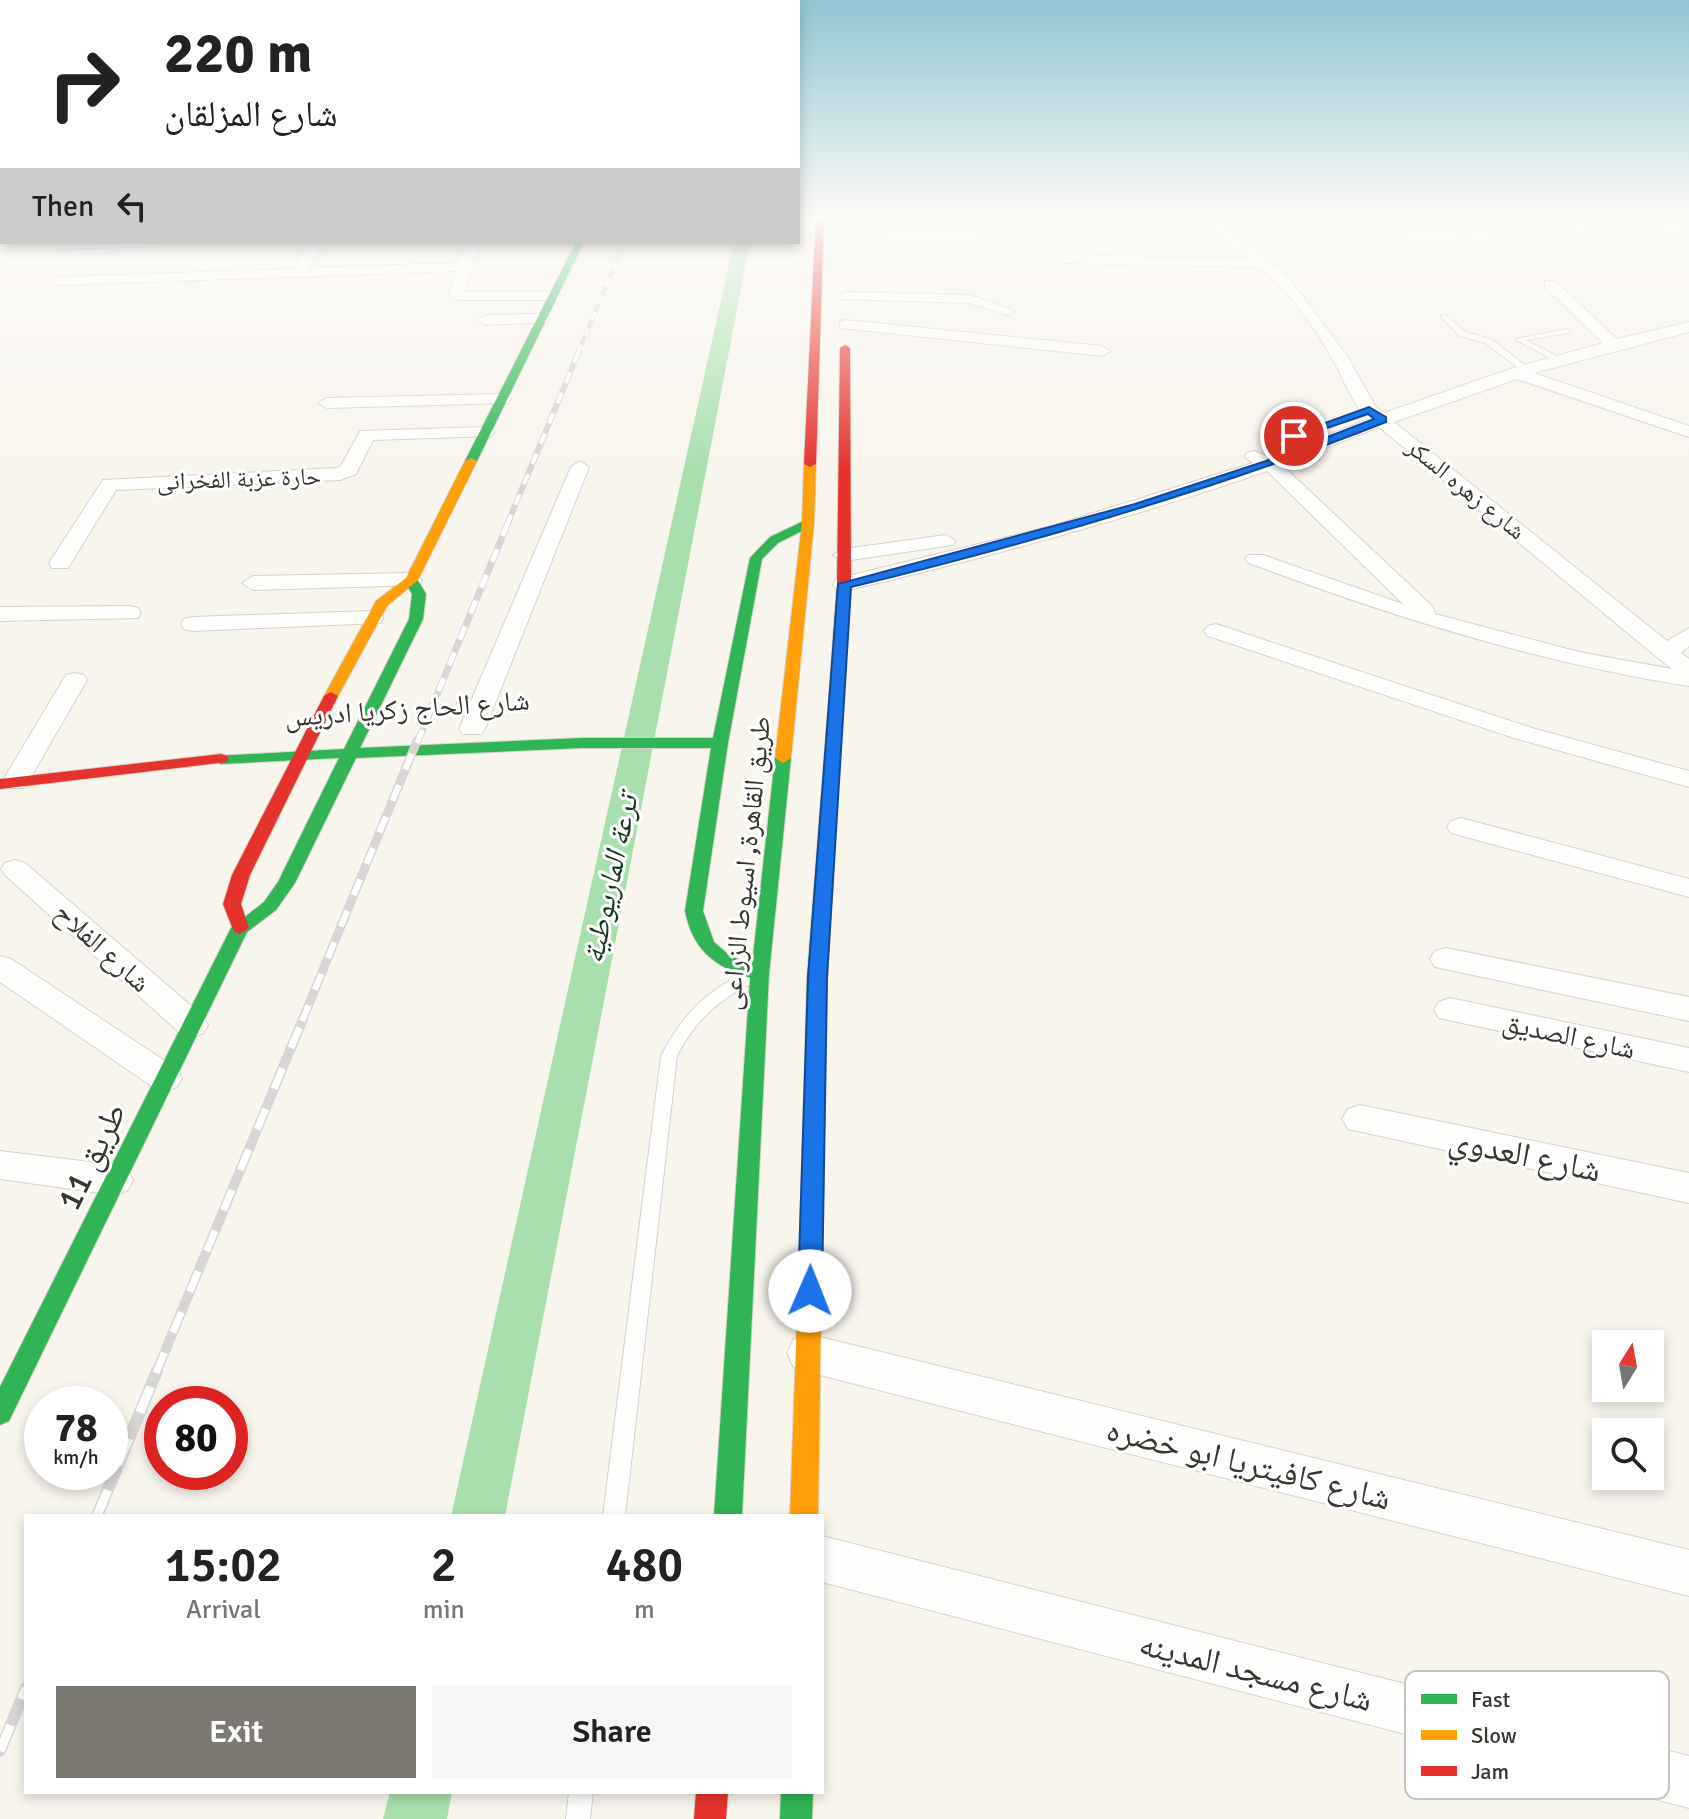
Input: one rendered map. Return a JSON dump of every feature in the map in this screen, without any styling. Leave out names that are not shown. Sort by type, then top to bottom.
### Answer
[{"type":"main road","points":[[240,928],[232,904],[241,875],[298,757],[372,618],[391,594],[411,580],[551,301]]},
{"type":"main road","name":"طريق القاهرة, اسيوط الزراعى","points":[[728,1514],[767,975],[808,523],[817,301]]},
{"type":"main road","points":[[804,1514],[810,977],[844,584],[846,301]]},
{"type":"main road","points":[[767,975],[728,965],[709,952],[695,932],[694,911],[720,743],[717,721],[756,558],[774,540],[808,523],[843,520]]},
{"type":"main road","name":"طريق 11","points":[[0,1413],[240,928],[270,906],[286,883],[350,754],[367,733],[416,619],[419,594],[411,580]]},
{"type":"main road","points":[[583,735],[648,724]]},
{"type":"main road","name":"شارع الحاج زكريا ادريس","points":[[404,732],[472,729],[583,735]]},
{"type":"main road","name":"شارع الحاج زكريا ادريس","points":[[236,757],[308,737],[367,733]]},
{"type":"main road","points":[[583,735],[720,743]]},
{"type":"main road","name":"شارع الحاج زكريا ادريس","points":[[8,783],[236,757],[350,754],[583,735]]},
{"type":"main road","points":[[710,1819],[712,1794]]},
{"type":"main road","points":[[796,1819],[797,1794]]},
{"type":"street","points":[[983,301],[993,309],[1008,311]]},
{"type":"street","name":"شارع زهره السكر","points":[[1300,301],[1376,415],[1689,671]]},
{"type":"street","points":[[1568,301],[1614,345]]},
{"type":"street","points":[[485,320],[542,319]]},
{"type":"street","points":[[845,325],[1102,351]]},
{"type":"street","points":[[844,555],[909,549],[1118,495],[1245,453],[1376,415],[1427,404],[1614,345],[1689,327]]},
{"type":"street","points":[[1670,331],[1689,337]]},
{"type":"street","points":[[1522,372],[1689,432]]},
{"type":"street","points":[[327,403],[502,399]]},
{"type":"street","points":[[844,584],[923,567],[1139,507],[1270,464],[1376,415]]},
{"type":"street","name":"حارة عزبة الفخرانى","points":[[60,563],[110,484],[340,474],[349,470],[366,435],[485,432]]},
{"type":"street","points":[[1245,453],[1270,464],[1433,619]]},
{"type":"street","points":[[472,729],[580,467]]},
{"type":"street","points":[[1118,495],[1139,507]]},
{"type":"street","points":[[909,549],[923,567]]},
{"type":"street","points":[[1256,559],[1433,619],[1569,658],[1689,679]]},
{"type":"street","points":[[253,583],[411,580]]},
{"type":"street","points":[[0,614],[130,613]]},
{"type":"street","points":[[192,624],[372,618]]},
{"type":"street","points":[[1216,631],[1523,733],[1689,779]]},
{"type":"street","points":[[1666,653],[1689,635]]},
{"type":"street","points":[[8,783],[75,680]]},
{"type":"street","points":[[1461,827],[1689,888]]},
{"type":"street","name":"شارع الفلاح","points":[[15,869],[192,1025]]},
{"type":"street","points":[[1446,959],[1689,1009]]},
{"type":"street","points":[[0,967],[165,1078]]},
{"type":"street","name":"شارع الصديق","points":[[1450,1010],[1689,1060]]},
{"type":"street","name":"شارع العدوي","points":[[1360,1119],[1689,1188]]},
{"type":"street","points":[[0,1165],[115,1180]]},
{"type":"street","name":"شارع كافيتريا ابو خضره","points":[[808,1353],[1689,1573]]},
{"type":"street","name":"شارع مسجد المدينه","points":[[824,1560],[1405,1709]]},
{"type":"street","name":"شارع مسجد المدينه","points":[[1669,1777],[1689,1782]]},
{"type":"lane","points":[[1443,316],[1463,334],[1488,341],[1522,372]]},
{"type":"lane","points":[[1537,324],[1553,333]]},
{"type":"lane","points":[[1559,361],[1519,339],[1567,331]]},
{"type":"lane","points":[[614,1514],[669,1056],[692,1017],[710,1001],[767,975]]},
{"type":"lane","points":[[578,1819],[581,1794]]},
{"type":"waterway","name":"ترعة الماريوطية","points":[[478,1514],[730,301]]},
{"type":"waterway","name":"ترعة الماريوطية","points":[[415,1819],[421,1794]]},
{"type":"railway","points":[[578,353],[600,301]]},
{"type":"railway","points":[[507,525],[579,351]]},
{"type":"railway","points":[[417,743],[508,523]]},
{"type":"railway","points":[[302,1021],[417,741]]},
{"type":"railway","points":[[156,1373],[303,1019]]},
{"type":"railway","points":[[98,1514],[157,1371]]},
{"type":"railway","points":[[0,1751],[24,1693]]},
{"type":"traffic: fast","points":[[471,461],[551,301]]},
{"type":"traffic: fast","points":[[760,974],[724,960],[707,947],[694,911],[720,743],[756,558],[774,540],[808,523]]},
{"type":"traffic: fast","points":[[0,1413],[240,928],[270,906],[286,883],[416,619],[419,594],[411,580]]},
{"type":"traffic: fast","points":[[812,1202],[817,978],[836,697]]},
{"type":"traffic: fast","points":[[221,759],[582,743],[720,743]]},
{"type":"traffic: fast","points":[[728,1514],[760,974],[783,758]]},
{"type":"traffic: fast","points":[[796,1819],[797,1794]]},
{"type":"traffic: slow","points":[[331,696],[381,604],[411,580],[471,461]]},
{"type":"traffic: slow","points":[[783,758],[808,523],[810,464]]},
{"type":"traffic: slow","points":[[804,1514],[812,1202]]},
{"type":"traffic: jam","points":[[810,464],[817,301]]},
{"type":"traffic: jam","points":[[836,697],[844,584],[845,348]]},
{"type":"traffic: jam","points":[[240,928],[232,904],[241,875],[331,696]]},
{"type":"traffic: jam","points":[[0,784],[221,759]]},
{"type":"traffic: jam","points":[[710,1819],[712,1794]]},
{"type":"route","points":[[810,1291],[817,978],[844,584],[923,567],[1139,507],[1270,464],[1382,419],[1369,410],[1294,436]]}]
